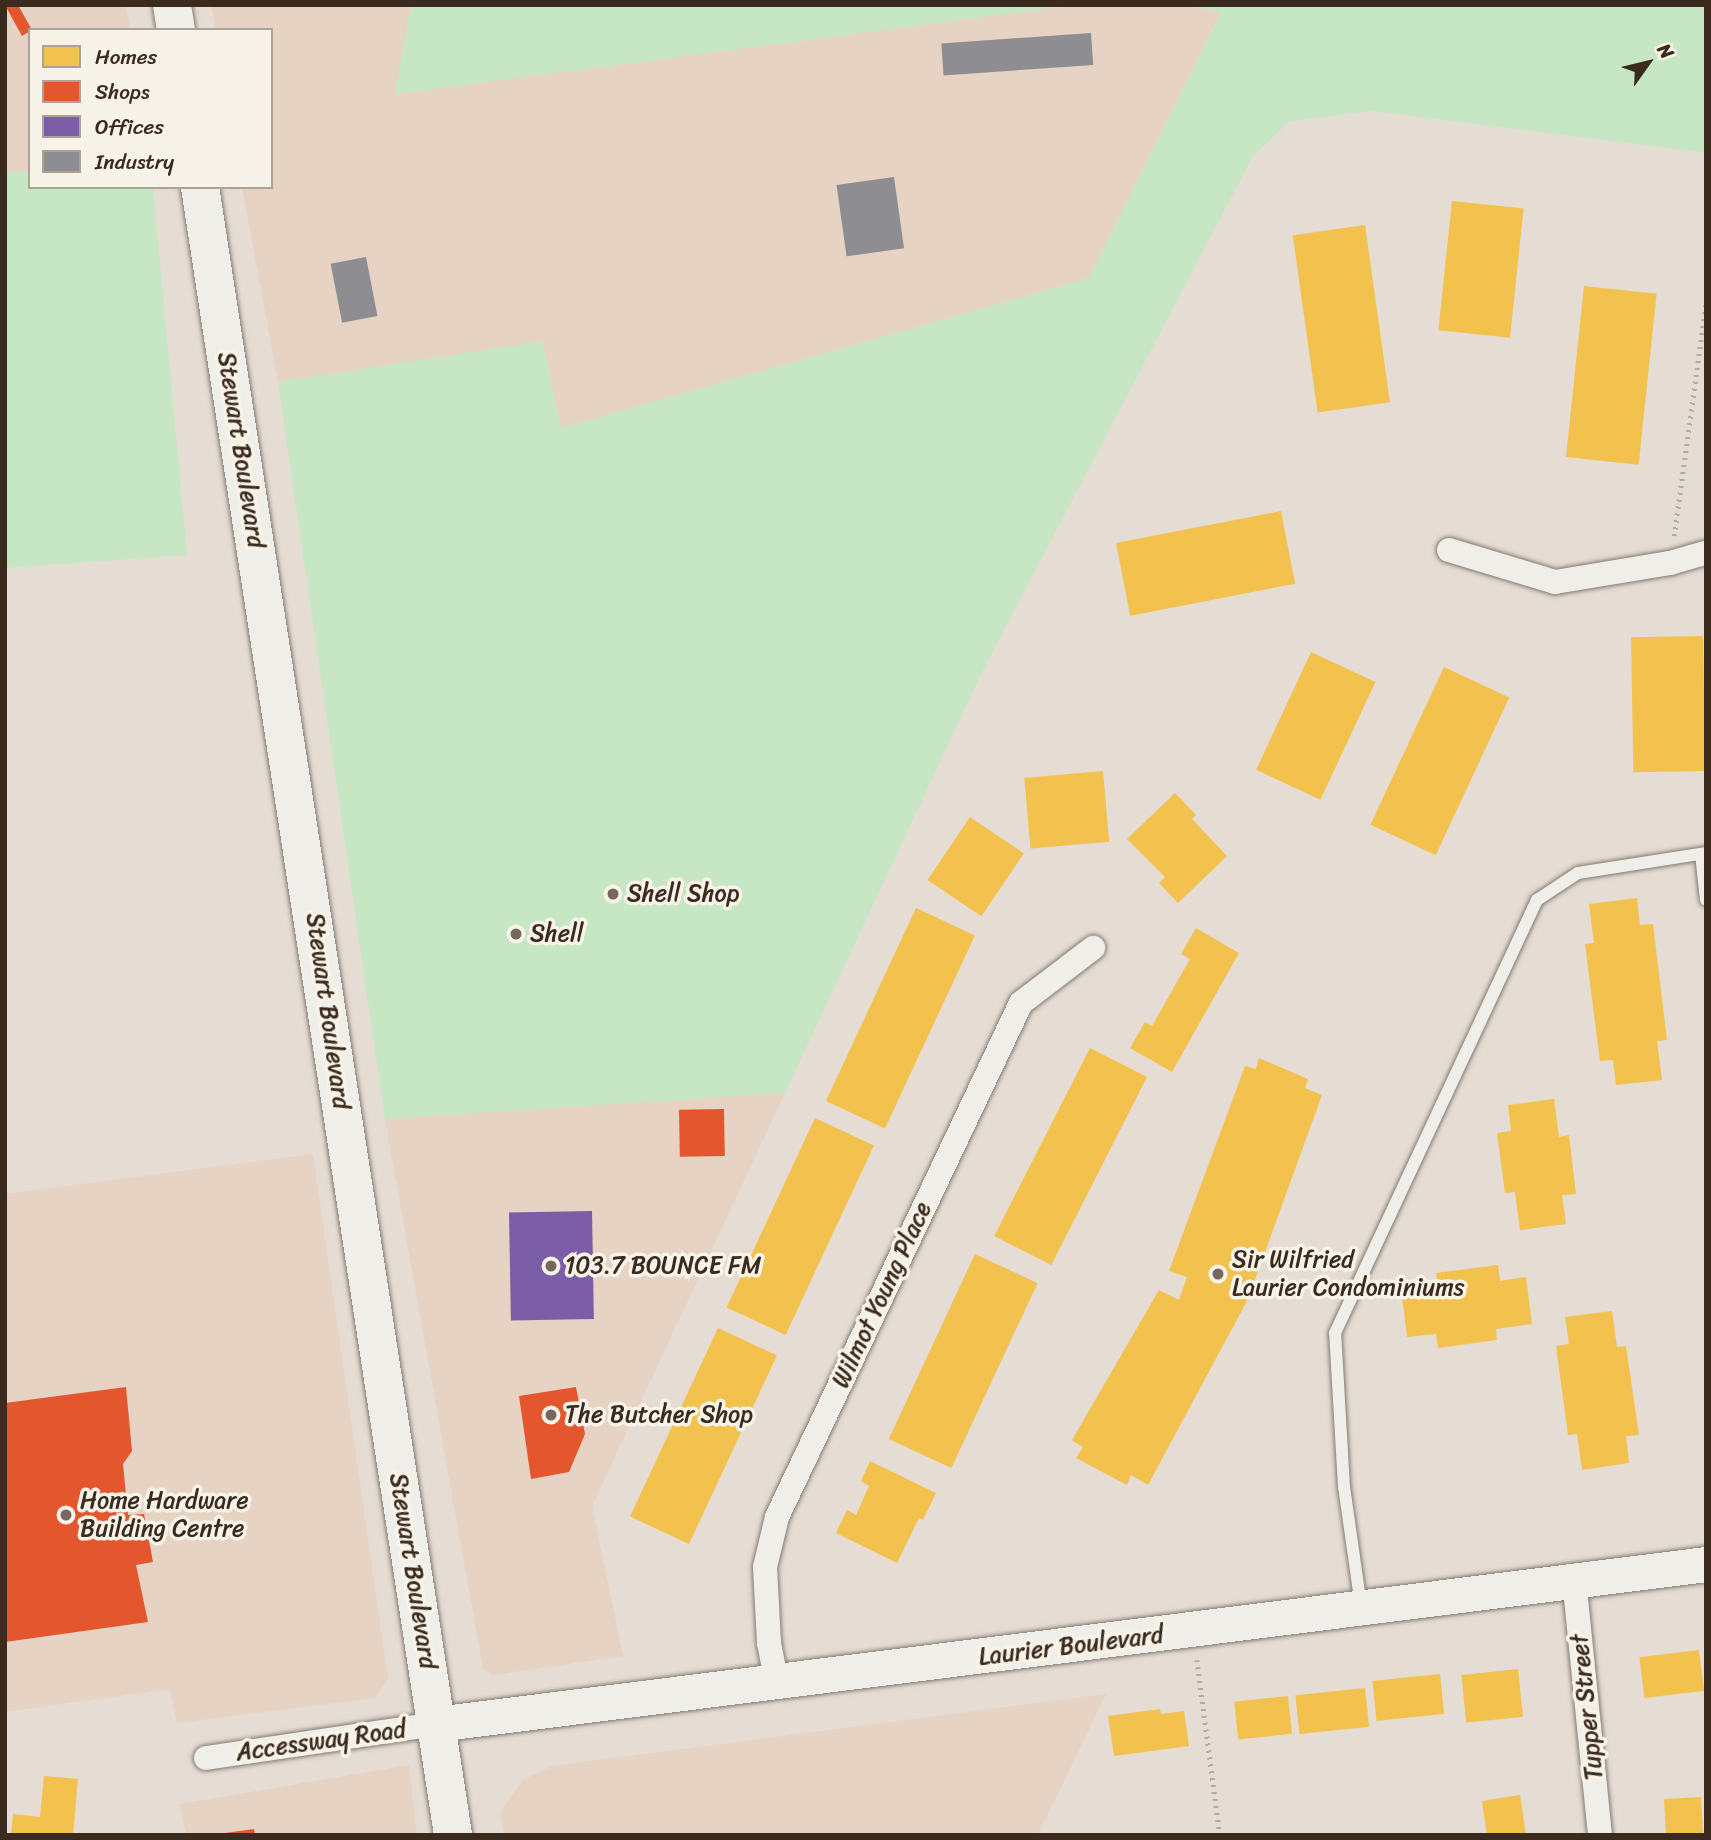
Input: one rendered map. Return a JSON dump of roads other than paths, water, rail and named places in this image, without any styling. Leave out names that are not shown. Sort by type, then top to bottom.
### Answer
[{"type":"main road","points":[[172,5],[176,28]]},
{"type":"main road","name":"Stewart Boulevard","points":[[200,189],[453,1835]]},
{"type":"street","points":[[1449,550],[1555,582],[1670,563],[1706,552]]},
{"type":"street","name":"Wilmot Young Place","points":[[777,1684],[769,1643],[765,1567],[777,1517],[1020,1003],[1093,948]]},
{"type":"street","name":"Laurier Boulevard","points":[[436,1724],[777,1684],[1706,1564]]},
{"type":"street","name":"Tupper Street","points":[[1574,1579],[1600,1835]]},
{"type":"street","name":"Accessway Road","points":[[206,1758],[436,1724]]},
{"type":"lane","points":[[1362,1609],[1344,1487],[1335,1333],[1537,900],[1578,873],[1704,853],[1706,900]]},
{"type":"place","name":"Shell Shop","points":[[613,894]]},
{"type":"place","name":"Shell","points":[[516,934]]},
{"type":"place","name":"103.7 BOUNCE FM","points":[[551,1266]]},
{"type":"place","name":"Sir Wilfried Laurier Condominiums","points":[[1218,1274]]},
{"type":"place","name":"The Butcher Shop","points":[[551,1415]]},
{"type":"place","name":"Home Hardware Building Centre","points":[[66,1515]]}]
